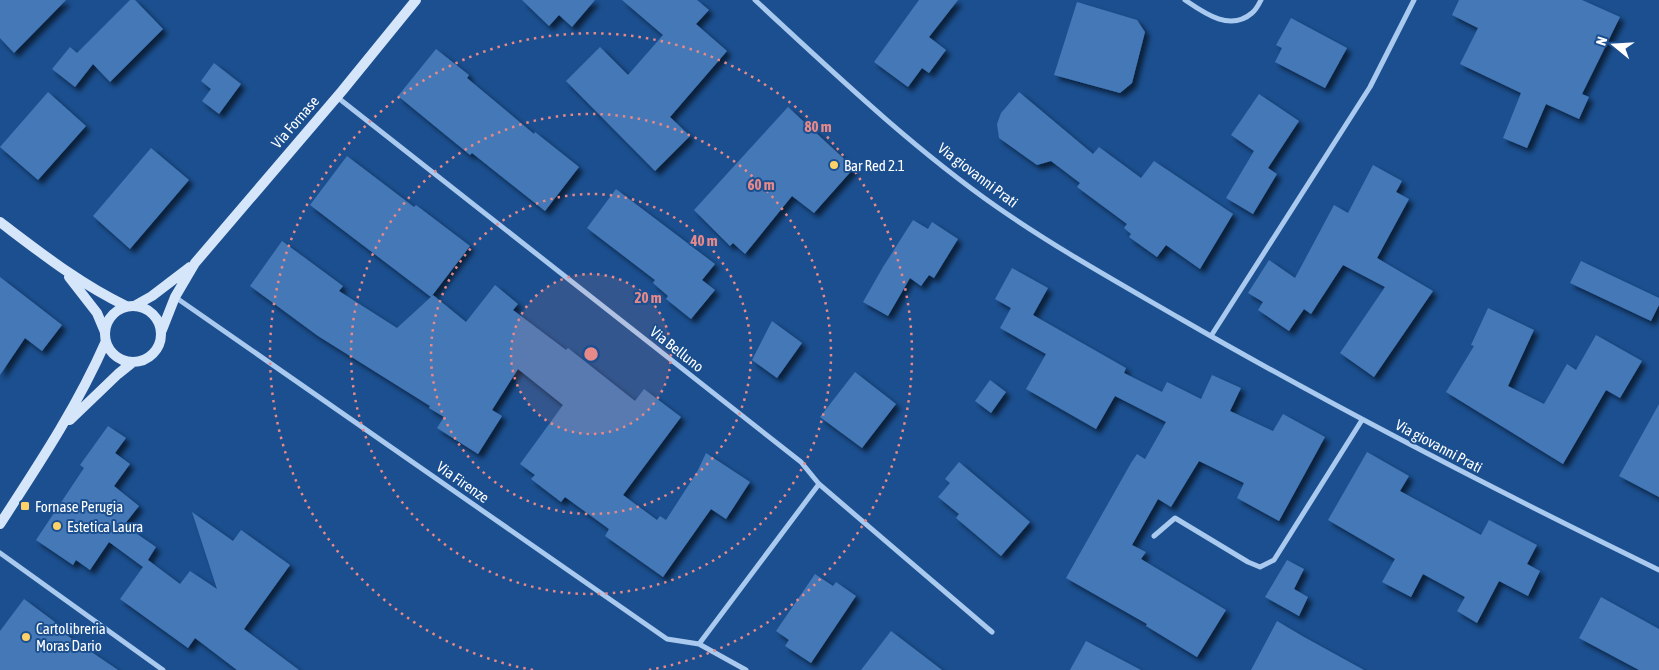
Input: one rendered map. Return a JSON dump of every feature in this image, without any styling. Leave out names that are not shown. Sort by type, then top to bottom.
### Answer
[{"type":"street","name":"Via Fornase","points":[[62,427],[118,374],[133,362],[151,356],[158,348],[162,330],[175,297],[195,263],[337,97],[416,0]]},
{"type":"street","name":"Via giovanni Prati","points":[[755,0],[882,117],[955,176],[998,207],[1072,255],[1211,336],[1362,420],[1504,494],[1659,570]]},
{"type":"street","points":[[1185,0],[1214,18],[1228,21],[1242,18],[1252,13],[1262,0]]},
{"type":"street","points":[[1211,336],[1370,88],[1414,0]]},
{"type":"street","name":"Via Belluno","points":[[337,97],[801,462],[819,484],[992,632]]},
{"type":"street","points":[[0,222],[62,269],[100,293],[131,305],[145,307],[153,312],[159,320],[162,330]]},
{"type":"street","name":"Via Fornase","points":[[0,524],[62,427],[92,372],[105,337],[110,316],[118,310],[152,296],[195,263]]},
{"type":"street","points":[[62,269],[97,313],[109,349],[115,356],[133,362]]},
{"type":"street","name":"Via Firenze","points":[[175,297],[667,639],[699,644],[746,670]]},
{"type":"street","points":[[1154,536],[1175,518],[1248,562],[1260,567],[1274,560],[1362,420]]},
{"type":"street","points":[[699,644],[819,484]]},
{"type":"street","points":[[0,553],[164,670]]},
{"type":"building","points":[[0,0],[66,0],[14,53],[0,38]]},
{"type":"building","points":[[130,0],[135,0],[163,29],[110,82],[93,64],[75,87],[52,69],[70,47],[77,53]]},
{"type":"building","points":[[522,0],[595,0],[572,27],[559,15],[549,26]]},
{"type":"building","points":[[622,0],[697,0],[709,10],[696,24],[727,51],[670,117],[690,136],[655,171],[566,81],[600,47],[628,75],[663,35]]},
{"type":"building","points":[[919,0],[958,0],[929,37],[946,50],[929,73],[922,68],[908,87],[874,62]]},
{"type":"building","points":[[1459,0],[1582,0],[1620,17],[1582,94],[1589,97],[1579,119],[1546,104],[1527,148],[1503,138],[1521,93],[1460,64],[1478,28],[1452,15]]},
{"type":"building","points":[[1077,2],[1137,20],[1145,32],[1132,83],[1120,93],[1054,75]]},
{"type":"building","points":[[1291,18],[1347,48],[1325,88],[1275,62],[1282,48],[1276,45]]},
{"type":"building","points":[[436,49],[469,75],[467,78],[534,134],[535,132],[579,167],[545,211],[472,153],[470,155],[398,96]]},
{"type":"building","points":[[214,63],[241,84],[219,114],[202,101],[211,89],[201,81]]},
{"type":"building","points":[[48,92],[86,126],[38,180],[0,147]]},
{"type":"building","points":[[1019,92],[1093,154],[1099,147],[1141,178],[1154,161],[1233,214],[1200,269],[1166,245],[1157,257],[1129,237],[1131,234],[1124,228],[1127,224],[1077,187],[1080,183],[1051,161],[1037,165],[999,138],[997,124],[1001,113]]},
{"type":"building","points":[[1259,94],[1299,121],[1268,168],[1277,174],[1253,214],[1226,198],[1254,151],[1231,135]]},
{"type":"building","points":[[788,107],[854,168],[814,213],[792,196],[745,254],[733,243],[730,246],[694,210]]},
{"type":"building","points":[[151,148],[189,180],[130,249],[93,216]]},
{"type":"building","points":[[347,156],[414,207],[416,205],[470,246],[431,297],[310,205]]},
{"type":"building","points":[[1373,165],[1402,181],[1396,192],[1409,199],[1377,258],[1433,291],[1374,377],[1340,353],[1385,287],[1343,265],[1311,314],[1304,309],[1289,331],[1258,310],[1263,302],[1248,293],[1269,260],[1295,278],[1334,205],[1348,213]]},
{"type":"building","points":[[616,189],[715,264],[702,280],[715,290],[691,319],[666,299],[668,296],[653,283],[655,280],[587,228]]},
{"type":"building","points":[[913,220],[928,229],[932,222],[958,239],[934,278],[929,275],[921,286],[910,278],[888,316],[863,302]]},
{"type":"building","points":[[282,241],[343,286],[339,291],[397,328],[433,295],[466,322],[495,285],[518,304],[513,310],[566,350],[568,348],[635,401],[644,389],[681,417],[623,495],[657,520],[660,516],[666,520],[697,472],[706,453],[750,482],[726,519],[711,509],[663,577],[605,536],[609,529],[565,497],[561,502],[531,479],[535,475],[520,464],[563,405],[518,369],[492,410],[502,416],[478,454],[437,428],[444,417],[429,408],[430,406],[318,336],[250,286]]},
{"type":"building","points":[[1581,261],[1659,298],[1659,305],[1651,321],[1570,283]]},
{"type":"building","points":[[1012,268],[1048,288],[1033,315],[1126,368],[1124,373],[1162,392],[1167,382],[1201,399],[1212,375],[1241,388],[1230,411],[1273,431],[1283,414],[1325,437],[1279,521],[1237,498],[1244,483],[1199,461],[1171,507],[1158,499],[1132,545],[1146,552],[1141,559],[1226,610],[1197,657],[1146,626],[1147,624],[1066,578],[1131,463],[1137,454],[1145,459],[1166,422],[1115,396],[1096,429],[1026,389],[1046,354],[1000,328],[1011,308],[995,299]]},
{"type":"building","points":[[0,277],[62,325],[42,351],[25,338],[0,375]]},
{"type":"building","points":[[1488,308],[1534,330],[1508,386],[1544,404],[1567,364],[1576,370],[1596,335],[1642,361],[1620,398],[1606,390],[1563,464],[1446,392],[1474,346],[1471,345]]},
{"type":"building","points":[[772,321],[802,343],[777,378],[752,360]]},
{"type":"building","points":[[855,372],[896,404],[862,448],[820,417]]},
{"type":"building","points":[[990,380],[1006,392],[991,413],[975,401]]},
{"type":"building","points":[[1659,404],[1659,497],[1619,476]]},
{"type":"building","points":[[108,426],[126,438],[115,453],[130,464],[114,486],[139,506],[124,525],[156,547],[146,563],[148,560],[180,584],[190,571],[217,589],[192,512],[233,541],[241,530],[290,565],[244,629],[299,670],[237,670],[195,638],[188,648],[120,599],[143,567],[109,542],[90,570],[76,560],[73,565],[36,540],[84,468],[80,465]]},
{"type":"building","points":[[1367,452],[1409,476],[1400,491],[1481,535],[1489,520],[1537,545],[1527,564],[1540,571],[1528,596],[1499,581],[1477,623],[1457,611],[1465,597],[1423,574],[1411,597],[1382,582],[1395,559],[1328,520]]},
{"type":"building","points":[[959,462],[1030,522],[1001,556],[956,518],[959,514],[938,497],[950,483],[945,479]]},
{"type":"building","points":[[1287,560],[1304,569],[1294,589],[1308,597],[1299,616],[1265,597]]},
{"type":"building","points":[[815,574],[833,586],[836,582],[856,596],[811,663],[785,646],[789,640],[776,631]]},
{"type":"building","points":[[1601,597],[1659,629],[1659,670],[1639,670],[1579,638]]},
{"type":"building","points":[[24,599],[67,631],[65,634],[118,670],[0,670],[0,631]]},
{"type":"building","points":[[1277,621],[1304,637],[1364,670],[1251,670]]},
{"type":"building","points":[[891,631],[942,670],[861,670]]},
{"type":"building","points":[[1086,641],[1141,670],[1070,670]]},
{"type":"place","name":"Bar Red 2.1","points":[[834,165]]},
{"type":"place","name":"Fornase Perugia","points":[[25,506]]},
{"type":"place","name":"Estetica Laura","points":[[57,526]]},
{"type":"place","name":"Cartolibreria Moras Dario","points":[[26,637]]}]
